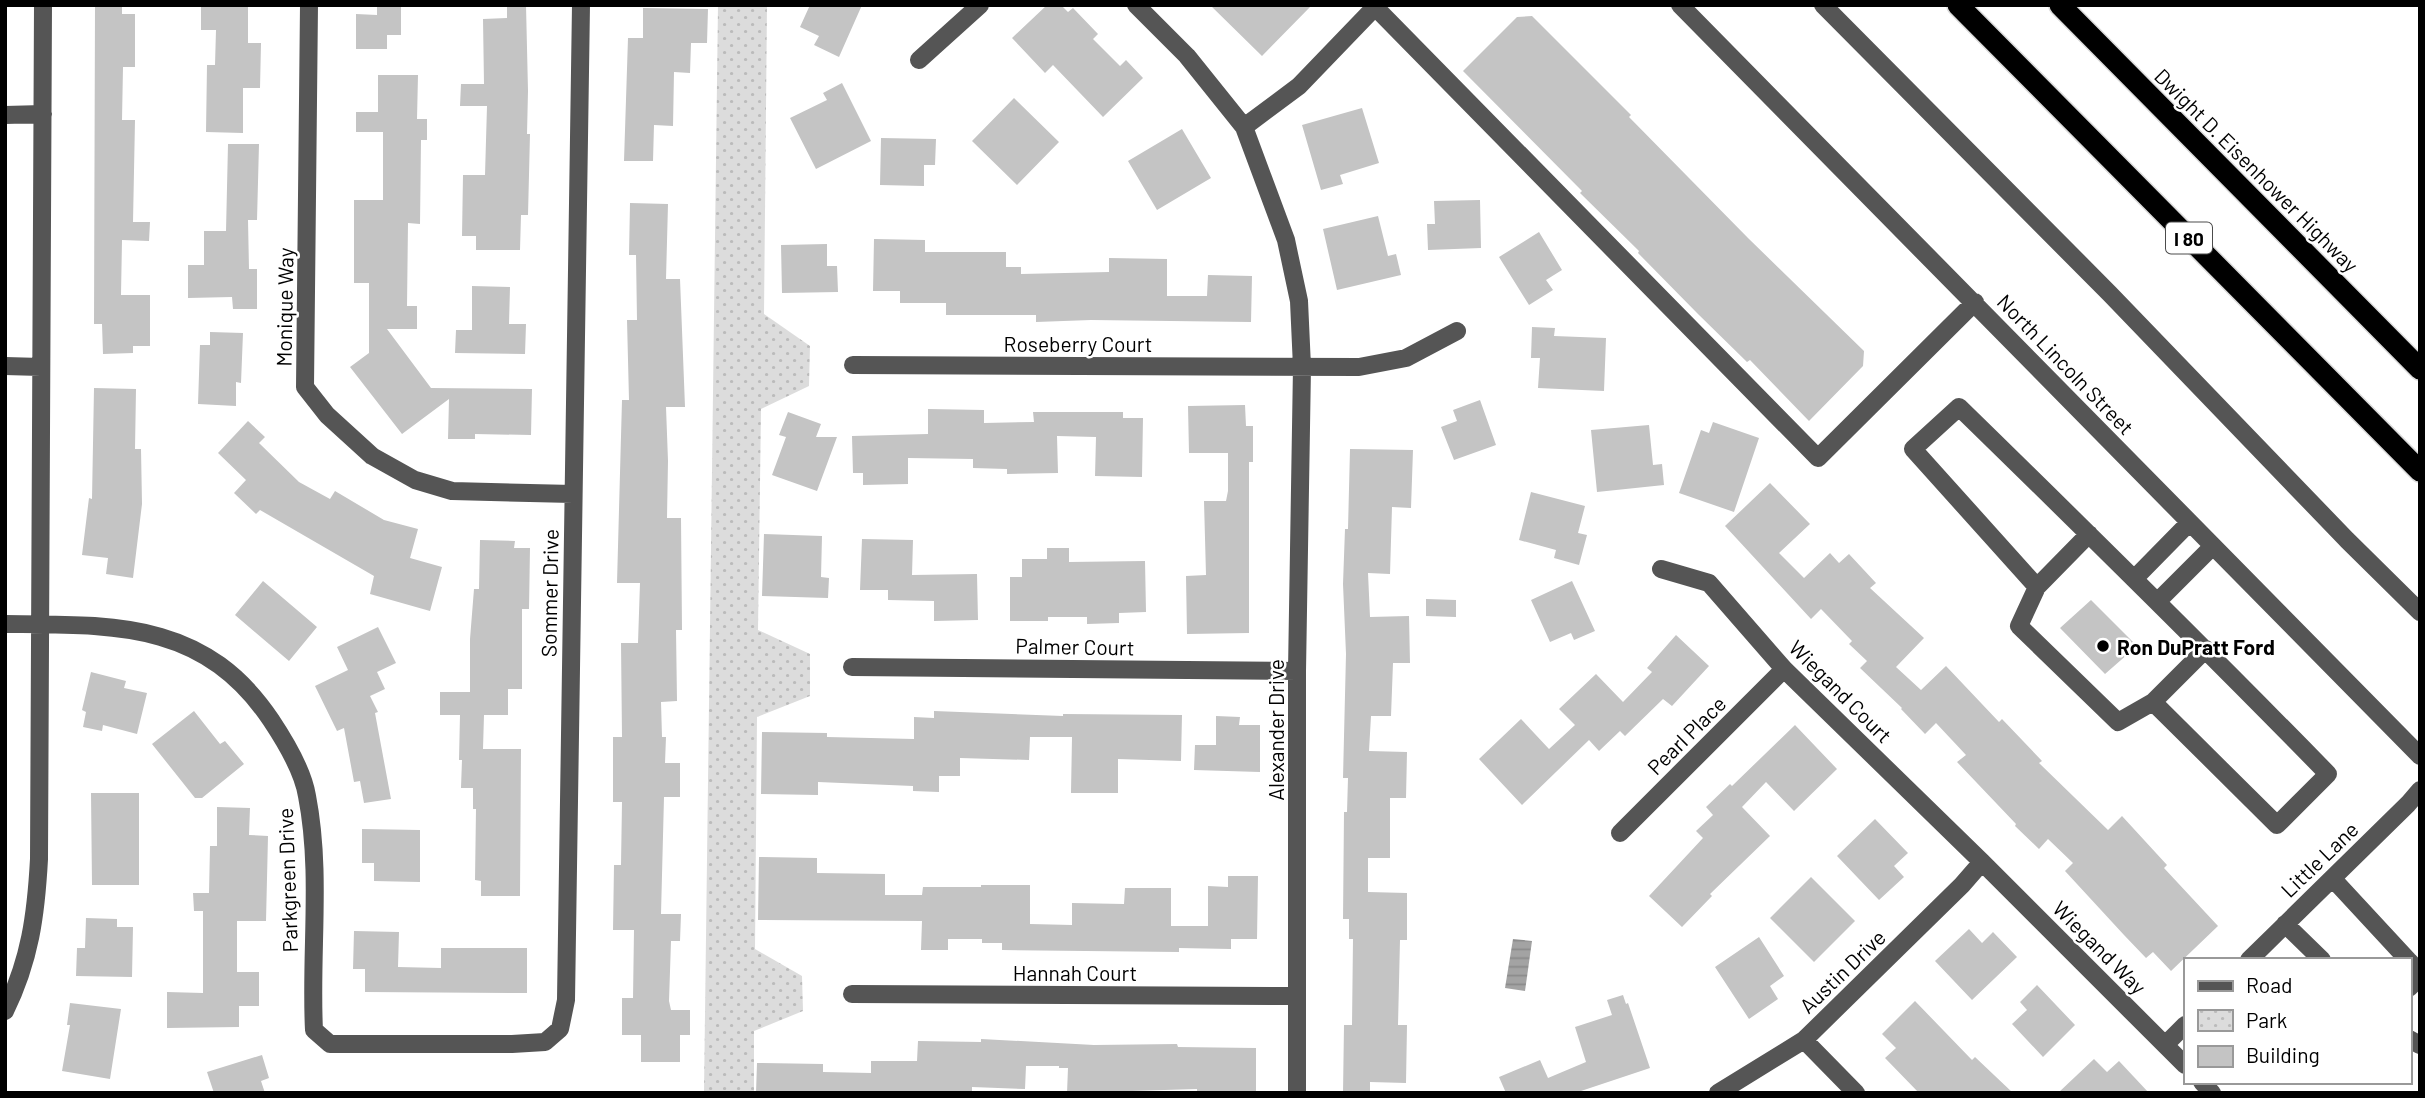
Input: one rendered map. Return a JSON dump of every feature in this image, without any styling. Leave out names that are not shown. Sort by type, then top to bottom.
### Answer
[{"type":"highway","name":"I 80","points":[[1958,5],[2420,471]]},
{"type":"highway","name":"Dwight D. Eisenhower Highway","points":[[2060,5],[2420,369]]},
{"type":"street","points":[[5,1011],[24,964],[36,917],[39,859],[43,5]]},
{"type":"street","name":"Monique Way","points":[[309,5],[305,387],[327,415],[372,456],[415,480],[452,491],[573,494]]},
{"type":"street","name":"Sommer Drive","points":[[414,1043],[545,1042],[560,1029],[566,1000],[581,5]]},
{"type":"street","points":[[919,60],[980,5]]},
{"type":"street","name":"Alexander Drive","points":[[1136,5],[1187,56],[1244,127],[1286,240],[1299,301],[1302,367],[1297,671],[1297,1093]]},
{"type":"street","name":"North Lincoln Street","points":[[1679,5],[1975,302],[2212,547],[2420,756]]},
{"type":"street","points":[[1823,5],[2110,293],[2347,540],[2420,612]]},
{"type":"street","points":[[1244,127],[1299,86],[1376,6],[1818,458],[1975,302]]},
{"type":"street","points":[[5,115],[43,114]]},
{"type":"street","name":"Roseberry Court","points":[[853,365],[1359,367],[1406,358],[1457,331]]},
{"type":"street","points":[[5,366],[41,367]]},
{"type":"street","points":[[2037,587],[1913,449],[1959,407],[2135,578],[2328,774],[2277,825],[2153,702]]},
{"type":"street","points":[[2135,578],[2189,523]]},
{"type":"street","points":[[2089,534],[2037,587],[2019,626],[2118,723],[2153,702],[2206,649]]},
{"type":"street","points":[[2158,601],[2212,547]]},
{"type":"street","name":"Wiegand Court","points":[[1661,569],[1709,583],[1784,669],[1982,862]]},
{"type":"street","name":"Parkgreen Drive","points":[[5,624],[74,624],[129,628],[178,642],[217,662],[254,696],[286,742],[307,794],[314,856],[314,1030],[330,1044],[414,1043]]},
{"type":"street","name":"Palmer Court","points":[[852,667],[1297,671]]},
{"type":"street","name":"Pearl Place","points":[[1620,833],[1784,669]]},
{"type":"street","name":"Little Lane","points":[[2251,958],[2420,790]]},
{"type":"street","name":"Austin Drive","points":[[1718,1093],[1804,1040],[1962,885],[1982,862]]},
{"type":"street","name":"Wiegand Way","points":[[1982,862],[2184,1064]]},
{"type":"street","points":[[2333,879],[2407,958]]},
{"type":"street","points":[[2285,924],[2320,958]]},
{"type":"street","name":"Hannah Court","points":[[852,994],[1297,996]]},
{"type":"street","points":[[2165,1045],[2184,1026]]},
{"type":"street","points":[[1804,1040],[1856,1093]]},
{"type":"green space","points":[[718,5],[767,5],[764,314],[810,346],[809,386],[761,409],[758,630],[810,654],[810,696],[757,717],[755,949],[802,976],[803,1011],[754,1031],[754,1093],[704,1093]]},
{"type":"shaded area","points":[[1513,939],[1532,941],[1525,991],[1505,988]]},
{"type":"building","points":[[95,5],[122,5],[122,14],[135,14],[135,67],[123,67],[122,120],[135,120],[133,222],[150,222],[149,241],[122,240],[121,295],[150,295],[150,346],[133,346],[133,353],[103,354],[102,324],[94,324]]},
{"type":"building","points":[[201,5],[248,5],[248,43],[261,43],[260,88],[243,88],[243,133],[206,132],[207,65],[215,65],[216,30],[201,30]]},
{"type":"building","points":[[377,5],[401,5],[401,35],[387,35],[387,49],[356,49],[356,14],[377,15]]},
{"type":"building","points":[[507,5],[526,5],[527,134],[530,134],[528,215],[521,215],[520,250],[476,250],[476,236],[462,236],[463,175],[485,175],[487,106],[460,106],[461,84],[484,84],[483,19],[507,18]]},
{"type":"building","points":[[810,5],[862,5],[839,57],[814,45],[819,36],[800,27]]},
{"type":"building","points":[[1047,5],[1061,5],[1068,12],[1073,8],[1098,34],[1093,39],[1120,66],[1126,60],[1143,78],[1103,117],[1053,65],[1045,73],[1012,38]]},
{"type":"building","points":[[1210,5],[1312,5],[1262,56]]},
{"type":"building","points":[[643,8],[708,9],[707,43],[691,43],[690,73],[674,72],[673,126],[654,125],[653,161],[624,161],[628,38],[643,38]]},
{"type":"building","points":[[1532,16],[1748,238],[1864,351],[1863,366],[1809,421],[1750,360],[1747,362],[1698,314],[1580,193],[1582,191],[1463,71],[1517,17]]},
{"type":"building","points":[[378,75],[418,75],[417,119],[427,119],[427,140],[421,140],[420,224],[408,223],[407,306],[417,306],[417,329],[387,329],[431,388],[532,389],[531,435],[475,434],[475,439],[448,439],[449,399],[402,434],[350,367],[369,353],[369,283],[354,283],[354,200],[383,200],[383,132],[356,132],[356,112],[378,112]]},
{"type":"building","points":[[842,83],[871,141],[816,169],[790,118],[827,100],[823,93]]},
{"type":"building","points":[[1014,98],[1059,142],[1017,185],[972,141]]},
{"type":"building","points":[[1362,108],[1379,163],[1340,175],[1343,184],[1321,190],[1302,125]]},
{"type":"building","points":[[1182,129],[1211,178],[1157,210],[1128,161]]},
{"type":"building","points":[[881,138],[936,139],[935,165],[924,165],[924,186],[880,185]]},
{"type":"building","points":[[228,144],[259,144],[257,220],[248,220],[249,269],[257,269],[257,309],[233,309],[232,297],[188,298],[188,265],[204,265],[204,231],[226,231]]},
{"type":"building","points":[[1480,200],[1481,248],[1428,250],[1427,224],[1435,224],[1434,201]]},
{"type":"building","points":[[630,203],[668,204],[666,279],[680,279],[685,407],[666,407],[667,518],[681,518],[682,630],[676,630],[677,701],[661,702],[662,737],[666,737],[665,763],[680,763],[680,797],[664,797],[661,914],[681,914],[680,941],[671,941],[669,1001],[671,1010],[690,1010],[690,1035],[680,1035],[680,1062],[641,1062],[641,1035],[622,1035],[622,998],[633,998],[634,930],[613,930],[614,865],[621,865],[622,802],[613,802],[613,737],[622,737],[621,643],[638,643],[640,583],[617,583],[622,400],[629,400],[627,320],[637,320],[636,255],[629,255]]},
{"type":"building","points":[[1378,216],[1388,256],[1396,254],[1401,275],[1337,290],[1323,229]]},
{"type":"building","points":[[1539,232],[1562,270],[1546,280],[1553,290],[1529,305],[1499,257]]},
{"type":"building","points":[[874,239],[925,240],[925,252],[1006,252],[1006,267],[1021,267],[1021,274],[1109,272],[1109,258],[1167,259],[1167,296],[1207,296],[1208,275],[1252,276],[1251,322],[1036,322],[1036,315],[946,315],[946,303],[900,303],[900,291],[873,291]]},
{"type":"building","points":[[827,244],[827,266],[837,266],[838,292],[782,293],[781,245]]},
{"type":"building","points":[[472,286],[510,287],[509,324],[526,324],[525,354],[455,353],[456,330],[472,330]]},
{"type":"building","points":[[1532,327],[1555,328],[1554,336],[1606,338],[1604,391],[1538,388],[1540,358],[1531,358]]},
{"type":"building","points":[[210,332],[243,333],[241,383],[236,382],[236,406],[198,404],[200,345],[210,345]]},
{"type":"building","points":[[94,388],[136,389],[135,449],[141,449],[142,504],[133,578],[106,574],[108,558],[82,555],[89,498],[92,499]]},
{"type":"building","points":[[1480,400],[1496,445],[1454,460],[1441,427],[1457,421],[1453,410]]},
{"type":"building","points":[[1245,405],[1246,426],[1253,426],[1253,462],[1249,462],[1249,633],[1187,634],[1186,576],[1206,575],[1204,501],[1226,501],[1228,491],[1228,453],[1189,453],[1188,406]]},
{"type":"building","points":[[928,409],[984,410],[984,423],[1034,422],[1033,412],[1123,412],[1123,418],[1143,418],[1142,477],[1095,476],[1096,437],[1057,436],[1058,473],[1007,474],[1007,469],[973,468],[973,459],[908,458],[908,484],[863,485],[863,473],[853,473],[852,436],[928,434]]},
{"type":"building","points":[[788,412],[821,424],[816,437],[837,437],[817,491],[772,475],[786,437],[779,435]]},
{"type":"building","points":[[248,421],[265,437],[259,443],[299,482],[330,499],[335,491],[384,520],[418,529],[410,558],[442,567],[430,611],[370,594],[374,576],[260,510],[256,514],[234,493],[246,480],[218,453]]},
{"type":"building","points":[[1713,422],[1759,438],[1734,512],[1679,493],[1701,430],[1709,433]]},
{"type":"building","points":[[1649,425],[1653,465],[1662,464],[1664,485],[1597,492],[1591,430]]},
{"type":"building","points":[[1350,449],[1413,450],[1411,508],[1392,507],[1390,574],[1368,573],[1370,617],[1409,616],[1410,663],[1393,663],[1391,716],[1371,716],[1369,751],[1407,752],[1406,798],[1390,798],[1390,858],[1368,858],[1368,892],[1407,893],[1407,940],[1400,940],[1398,1025],[1407,1025],[1406,1083],[1370,1082],[1370,1093],[1343,1093],[1344,1025],[1352,1025],[1353,939],[1349,939],[1349,919],[1343,919],[1344,812],[1347,812],[1348,778],[1343,778],[1346,654],[1343,584],[1345,529],[1348,529]]},
{"type":"building","points":[[1770,483],[1810,524],[1779,553],[1804,578],[1830,553],[1839,563],[1849,554],[1876,583],[1870,588],[1924,638],[1896,667],[1921,690],[1946,666],[1999,722],[2002,719],[2042,761],[2039,763],[2108,830],[2122,816],[2167,865],[2164,868],[2218,926],[2171,971],[2153,952],[2146,958],[2065,871],[2073,863],[2048,839],[2039,849],[2015,826],[1957,762],[1966,755],[1936,723],[1925,734],[1860,668],[1867,661],[1849,644],[1852,641],[1821,609],[1811,619],[1725,526]]},
{"type":"building","points":[[1531,492],[1585,506],[1578,533],[1587,535],[1579,565],[1554,558],[1556,550],[1519,540]]},
{"type":"building","points":[[764,534],[822,536],[821,577],[829,578],[828,598],[762,596]]},
{"type":"building","points":[[862,539],[913,540],[912,575],[977,574],[978,620],[934,621],[934,601],[888,600],[888,590],[860,590]]},
{"type":"building","points":[[480,540],[515,541],[514,548],[530,548],[529,609],[522,609],[522,689],[508,689],[508,715],[484,715],[483,749],[521,749],[520,896],[481,896],[481,881],[475,880],[476,809],[473,809],[473,788],[461,788],[460,715],[440,715],[440,692],[470,692],[470,639],[474,589],[479,589]]},
{"type":"building","points":[[1047,548],[1069,548],[1069,562],[1145,561],[1146,612],[1119,613],[1119,623],[1087,624],[1087,617],[1010,621],[1010,577],[1022,577],[1022,559],[1047,559]]},
{"type":"building","points":[[263,581],[317,627],[289,661],[235,615]]},
{"type":"building","points":[[1572,581],[1595,631],[1574,640],[1571,633],[1550,642],[1531,600]]},
{"type":"building","points":[[1426,599],[1456,600],[1456,617],[1426,616]]},
{"type":"building","points":[[2091,600],[2137,646],[2105,674],[2060,628]]},
{"type":"building","points":[[378,627],[396,663],[377,672],[385,689],[370,696],[378,712],[375,713],[391,799],[364,803],[360,781],[354,782],[344,728],[337,731],[315,686],[348,670],[337,647]]},
{"type":"building","points":[[1676,635],[1709,666],[1672,706],[1663,699],[1625,736],[1620,731],[1599,751],[1589,740],[1522,805],[1479,759],[1521,719],[1549,749],[1575,725],[1559,709],[1596,674],[1623,702],[1652,672],[1647,668]]},
{"type":"building","points":[[91,672],[126,681],[124,688],[147,693],[137,734],[103,725],[102,731],[83,727],[86,712],[82,710]]},
{"type":"building","points":[[194,711],[220,744],[225,741],[244,764],[202,798],[195,798],[152,744]]},
{"type":"building","points":[[934,711],[1063,716],[1182,715],[1181,761],[1118,759],[1118,793],[1071,793],[1072,737],[1030,737],[1029,760],[960,758],[960,776],[939,776],[939,792],[913,791],[913,786],[818,782],[818,795],[761,794],[762,732],[914,739],[914,717],[934,718]]},
{"type":"building","points":[[1216,716],[1240,717],[1239,725],[1260,725],[1260,772],[1194,770],[1195,745],[1216,745]]},
{"type":"building","points":[[1795,725],[1837,769],[1794,811],[1766,782],[1742,807],[1770,836],[1710,894],[1712,896],[1682,927],[1649,896],[1703,838],[1696,831],[1713,815],[1706,807],[1730,784],[1732,786]]},
{"type":"building","points":[[91,793],[139,793],[139,885],[92,885]]},
{"type":"building","points":[[217,807],[250,808],[249,835],[268,836],[266,921],[237,921],[237,972],[259,972],[259,1006],[239,1006],[239,1027],[167,1028],[167,992],[203,993],[203,911],[194,911],[193,893],[209,893],[210,846],[217,846]]},
{"type":"building","points":[[1875,819],[1908,853],[1894,866],[1904,877],[1879,900],[1837,856]]},
{"type":"building","points":[[362,829],[420,830],[420,882],[374,881],[374,863],[362,863]]},
{"type":"building","points":[[759,857],[817,858],[817,873],[885,874],[885,895],[922,895],[923,887],[1030,885],[1030,924],[1072,925],[1072,903],[1124,904],[1125,888],[1171,888],[1171,926],[1208,926],[1208,886],[1228,887],[1228,876],[1258,876],[1257,939],[1231,939],[1231,949],[1179,948],[1179,952],[1002,950],[1002,943],[982,943],[982,939],[948,939],[948,950],[921,950],[922,921],[758,920]]},
{"type":"building","points":[[1811,877],[1855,921],[1814,962],[1770,918]]},
{"type":"building","points":[[86,918],[117,919],[117,927],[133,927],[132,977],[76,976],[77,948],[85,948]]},
{"type":"building","points":[[1969,929],[1982,943],[1993,932],[2017,957],[1972,1000],[1935,961]]},
{"type":"building","points":[[354,931],[399,932],[398,967],[441,968],[441,948],[527,948],[527,993],[365,992],[365,969],[353,969]]},
{"type":"building","points":[[1759,937],[1784,976],[1770,986],[1778,999],[1749,1019],[1715,967]]},
{"type":"building","points":[[2037,985],[2075,1025],[2043,1057],[2012,1024],[2027,1010],[2020,1002]]},
{"type":"building","points":[[1623,995],[1650,1068],[1575,1093],[1506,1093],[1499,1077],[1540,1060],[1548,1078],[1586,1062],[1575,1027],[1612,1015],[1607,1000]]},
{"type":"building","points":[[1915,1001],[1972,1060],[1975,1057],[2013,1093],[1919,1093],[1885,1058],[1896,1048],[1882,1034]]},
{"type":"building","points":[[70,1003],[121,1009],[110,1079],[62,1071],[70,1025],[67,1025]]},
{"type":"building","points":[[981,1039],[1094,1045],[1177,1044],[1178,1047],[1256,1048],[1256,1093],[1197,1093],[1197,1089],[1067,1093],[1068,1068],[1026,1066],[1025,1089],[972,1087],[972,1093],[756,1093],[757,1063],[823,1064],[823,1072],[871,1073],[871,1061],[917,1061],[918,1041],[981,1042]]},
{"type":"building","points":[[262,1055],[269,1078],[261,1081],[265,1093],[214,1093],[207,1072]]},
{"type":"building","points":[[2094,1059],[2107,1072],[2119,1061],[2149,1093],[2058,1093]]},
{"type":"place","name":"Ron DuPratt Ford","points":[[2103,646]]}]
